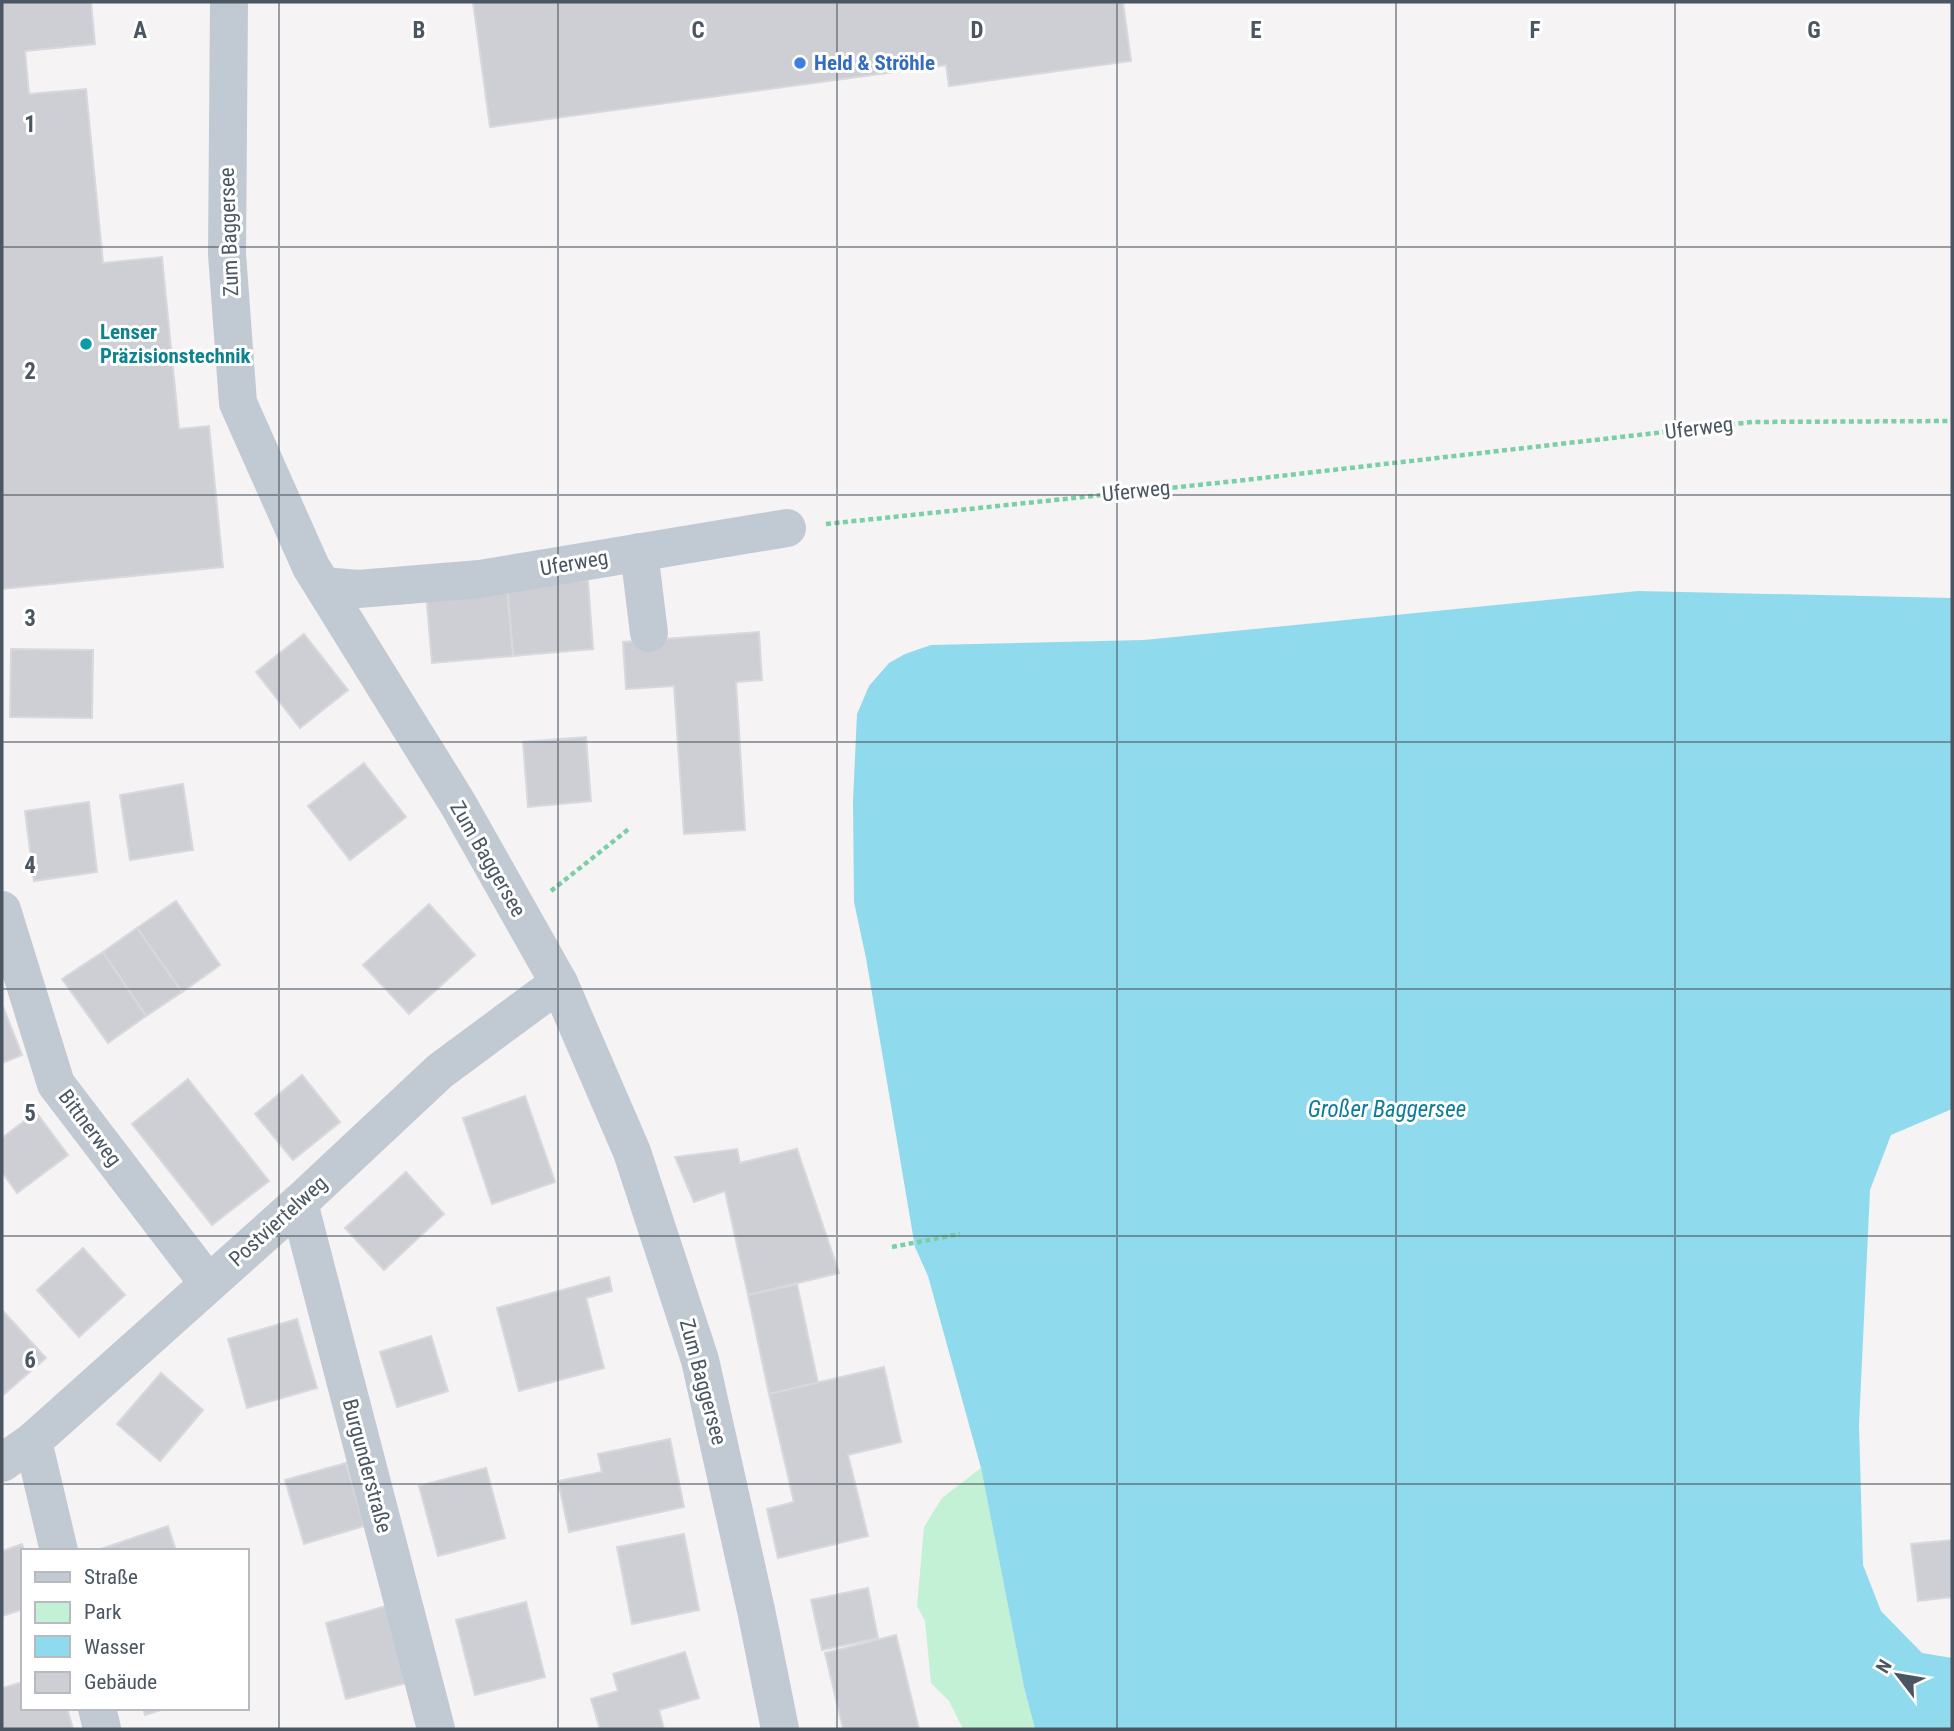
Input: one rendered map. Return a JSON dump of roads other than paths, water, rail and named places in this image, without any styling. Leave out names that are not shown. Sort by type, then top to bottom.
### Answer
[{"type":"street","name":"Zum Baggersee","points":[[229,2],[227,254],[238,403],[311,567],[457,804],[559,983],[632,1152],[701,1360],[780,1729]]},
{"type":"street","name":"Uferweg","points":[[323,586],[358,589],[480,579],[786,528]]},
{"type":"street","points":[[639,552],[649,633]]},
{"type":"street","name":"Bittnerweg","points":[[2,910],[56,1084],[208,1283]]},
{"type":"street","name":"Postviertelweg","points":[[2,1463],[33,1440],[299,1203],[440,1071],[559,983]]},
{"type":"street","name":"Burgunderstraße","points":[[299,1203],[436,1729]]},
{"type":"street","points":[[33,1440],[59,1549]]},
{"type":"street","points":[[97,1710],[102,1729]]},
{"type":"water","name":"Großer Baggersee","points":[[1638,591],[1952,598],[1952,1109],[1891,1135],[1870,1190],[1859,1425],[1863,1565],[1881,1611],[1922,1653],[1952,1658],[1952,1729],[1035,1729],[1024,1687],[981,1468],[928,1276],[915,1247],[854,902],[853,801],[857,714],[869,686],[889,663],[931,645],[1144,640]]},
{"type":"place","name":"Held & Ströhle","points":[[800,63]]},
{"type":"place","name":"Lenser Präzisionstechnik","points":[[86,344]]}]
